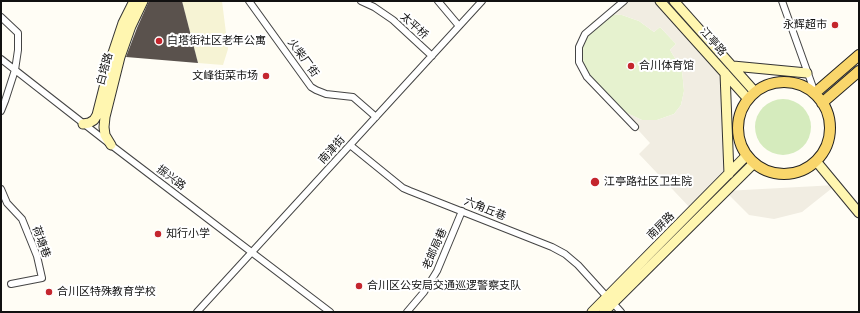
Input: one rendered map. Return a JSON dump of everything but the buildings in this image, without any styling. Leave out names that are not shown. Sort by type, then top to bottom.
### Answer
[{"type":"main road","points":[[814,93],[859,55]]},
{"type":"main road","points":[[822,103],[859,71]]},
{"type":"main road","points":[[790,82],[803,86],[814,93],[826,109],[830,120],[828,142],[823,153],[816,162],[796,173],[784,174],[772,173],[750,159],[742,148],[739,136],[739,121],[743,108],[752,95],[776,83],[790,82]]},
{"type":"street","name":"白塔路","points":[[83,124],[94,120],[97,115],[112,56],[123,23],[134,1]]},
{"type":"street","name":"白塔路","points":[[110,146],[105,135],[105,118],[120,57],[131,26],[143,1]]},
{"type":"street","name":"火柴厂街","points":[[249,1],[312,87],[326,94],[352,97],[376,117]]},
{"type":"street","name":"太平桥","points":[[361,1],[374,7],[393,20],[432,56]]},
{"type":"street","points":[[438,1],[459,26]]},
{"type":"street","name":"南津街","points":[[197,312],[482,1]]},
{"type":"street","points":[[624,1],[584,34],[579,47],[579,62],[587,77],[635,127]]},
{"type":"street","name":"江亭路","points":[[660,1],[725,73],[752,95]]},
{"type":"street","name":"江亭路","points":[[674,1],[733,66],[752,95]]},
{"type":"street","points":[[782,1],[814,93]]},
{"type":"street","points":[[1,17],[18,33],[18,50],[15,70],[3,100],[1,111]]},
{"type":"street","name":"振兴路","points":[[1,58],[110,146],[330,312]]},
{"type":"street","points":[[733,66],[807,73]]},
{"type":"street","points":[[725,73],[729,174]]},
{"type":"street","name":"六角丘巷","points":[[350,145],[403,188],[552,247],[566,254],[621,312]]},
{"type":"street","name":"南屏路","points":[[604,312],[610,300],[729,174],[750,159]]},
{"type":"street","name":"南屏路","points":[[592,312],[610,300],[750,159]]},
{"type":"street","points":[[816,162],[859,213]]},
{"type":"street","name":"荷塘巷","points":[[1,189],[7,203],[22,219],[37,256],[42,278],[11,284]]},
{"type":"street","name":"老邮局巷","points":[[407,312],[424,292],[437,271],[462,211]]},
{"type":"shaded area","points":[[182,1],[222,1],[228,49],[223,65],[198,63]]},
{"type":"shaded area","points":[[624,1],[660,1],[725,73],[729,174],[693,211],[639,154],[650,143],[620,110],[642,120],[657,120],[674,114],[681,105],[684,91],[682,70],[670,50],[676,44],[660,27],[654,32],[639,21],[622,15],[608,14]]},
{"type":"shaded area","points":[[836,185],[802,212],[774,219],[749,215],[725,191]]},
{"type":"green space","name":"合川体育馆","points":[[608,14],[622,15],[639,21],[654,32],[660,27],[676,44],[670,50],[682,70],[684,91],[681,105],[674,114],[657,120],[642,120],[620,110],[587,77],[579,62],[585,34],[592,22]]},
{"type":"green space","points":[[777,99],[789,99],[799,103],[807,111],[811,121],[811,133],[807,143],[799,151],[789,155],[777,155],[767,151],[759,143],[755,133],[755,121],[759,111],[767,103]]},
{"type":"place","name":"永辉超市","points":[[835,25]]},
{"type":"place","name":"白塔街社区老年公寓","points":[[159,41]]},
{"type":"place","name":"合川体育馆","points":[[631,66]]},
{"type":"place","name":"文峰街菜市场","points":[[266,76]]},
{"type":"place","name":"江亭路社区卫生院","points":[[595,182]]},
{"type":"place","name":"知行小学","points":[[158,234]]},
{"type":"place","name":"合川区公安局交通巡逻警察支队","points":[[359,286]]},
{"type":"place","name":"合川区特殊教育学校","points":[[49,292]]}]
